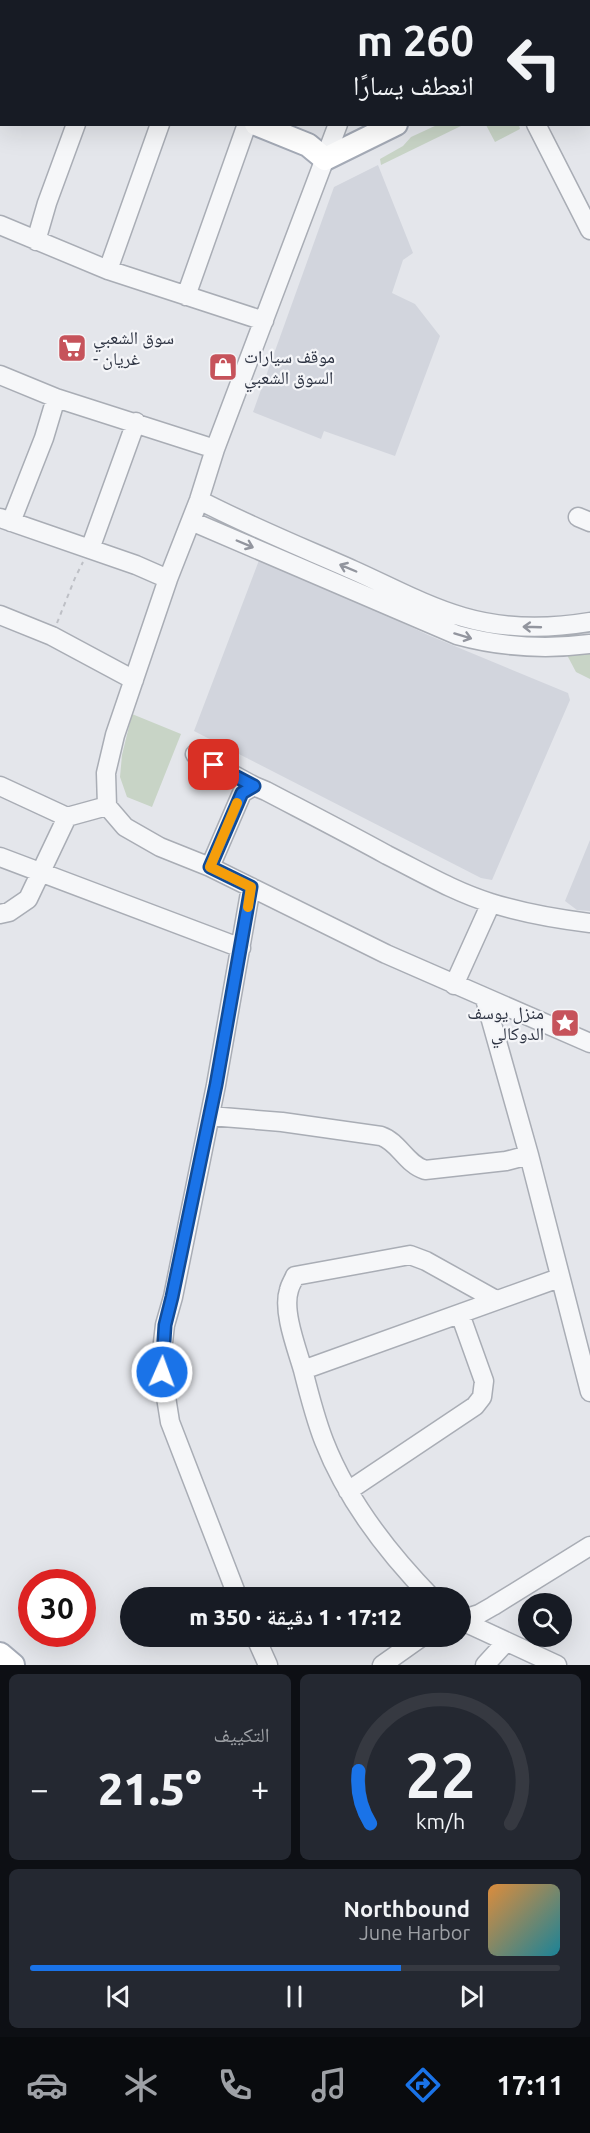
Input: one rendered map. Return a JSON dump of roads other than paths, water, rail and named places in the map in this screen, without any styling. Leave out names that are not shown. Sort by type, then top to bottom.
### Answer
[{"type":"main road","points":[[261,126],[308,145],[331,142],[392,126]]},
{"type":"main road","points":[[331,142],[360,126]]},
{"type":"main road","points":[[0,1654],[13,1665]]},
{"type":"street","points":[[36,241],[47,203],[75,126]]},
{"type":"street","points":[[108,270],[159,126]]},
{"type":"street","points":[[186,296],[246,126]]},
{"type":"street","points":[[537,126],[590,230]]},
{"type":"street","points":[[331,142],[215,449],[115,735],[106,772],[107,806],[125,827],[160,847],[210,867],[454,985],[590,1043]]},
{"type":"street","points":[[0,225],[108,270],[264,321]]},
{"type":"street","points":[[0,375],[56,398],[215,449]]},
{"type":"street","points":[[56,398],[44,438],[5,520],[168,579]]},
{"type":"street","points":[[90,549],[136,422]]},
{"type":"street","points":[[199,500],[428,614],[457,635],[489,644],[518,647],[562,648],[590,644]]},
{"type":"street","points":[[191,521],[428,614],[462,617],[494,624],[542,627],[590,622]]},
{"type":"street","points":[[0,615],[52,636],[134,680]]},
{"type":"street","points":[[195,754],[418,871],[491,903],[564,920],[590,922]]},
{"type":"street","points":[[0,786],[67,817],[107,806]]},
{"type":"street","points":[[210,867],[242,793],[254,786]]},
{"type":"street","points":[[0,914],[9,912],[28,899],[67,817]]},
{"type":"street","points":[[0,857],[241,948]]},
{"type":"street","points":[[234,1587],[170,1422],[162,1372],[165,1325],[210,1116],[251,887]]},
{"type":"street","points":[[454,985],[491,903]]},
{"type":"street","points":[[485,999],[529,1155],[559,1278],[587,1367],[590,1392]]},
{"type":"street","points":[[210,1116],[282,1122],[381,1136],[390,1141],[416,1167],[425,1170],[506,1161],[529,1155]]},
{"type":"street","points":[[421,1587],[386,1546],[348,1491],[325,1444],[313,1411],[291,1327],[287,1302],[288,1290],[295,1276],[410,1255],[426,1261],[496,1300]]},
{"type":"street","points":[[303,1370],[559,1278]]},
{"type":"street","points":[[348,1491],[475,1406],[483,1397],[484,1381],[460,1314]]},
{"type":"street","points":[[471,1616],[486,1610],[590,1546]]},
{"type":"street","points":[[471,1625],[557,1665]]},
{"type":"street","points":[[485,1665],[506,1642]]},
{"type":"street","points":[[260,1647],[268,1665]]},
{"type":"street","points":[[382,1665],[407,1647]]},
{"type":"place","name":"سوق الشعبي - غريان","points":[[72,348]]},
{"type":"place","name":"موقف سيارات السوق الشعبي","points":[[223,367]]},
{"type":"place","name":"منزل يوسف الدوكالي","points":[[565,1023]]}]
